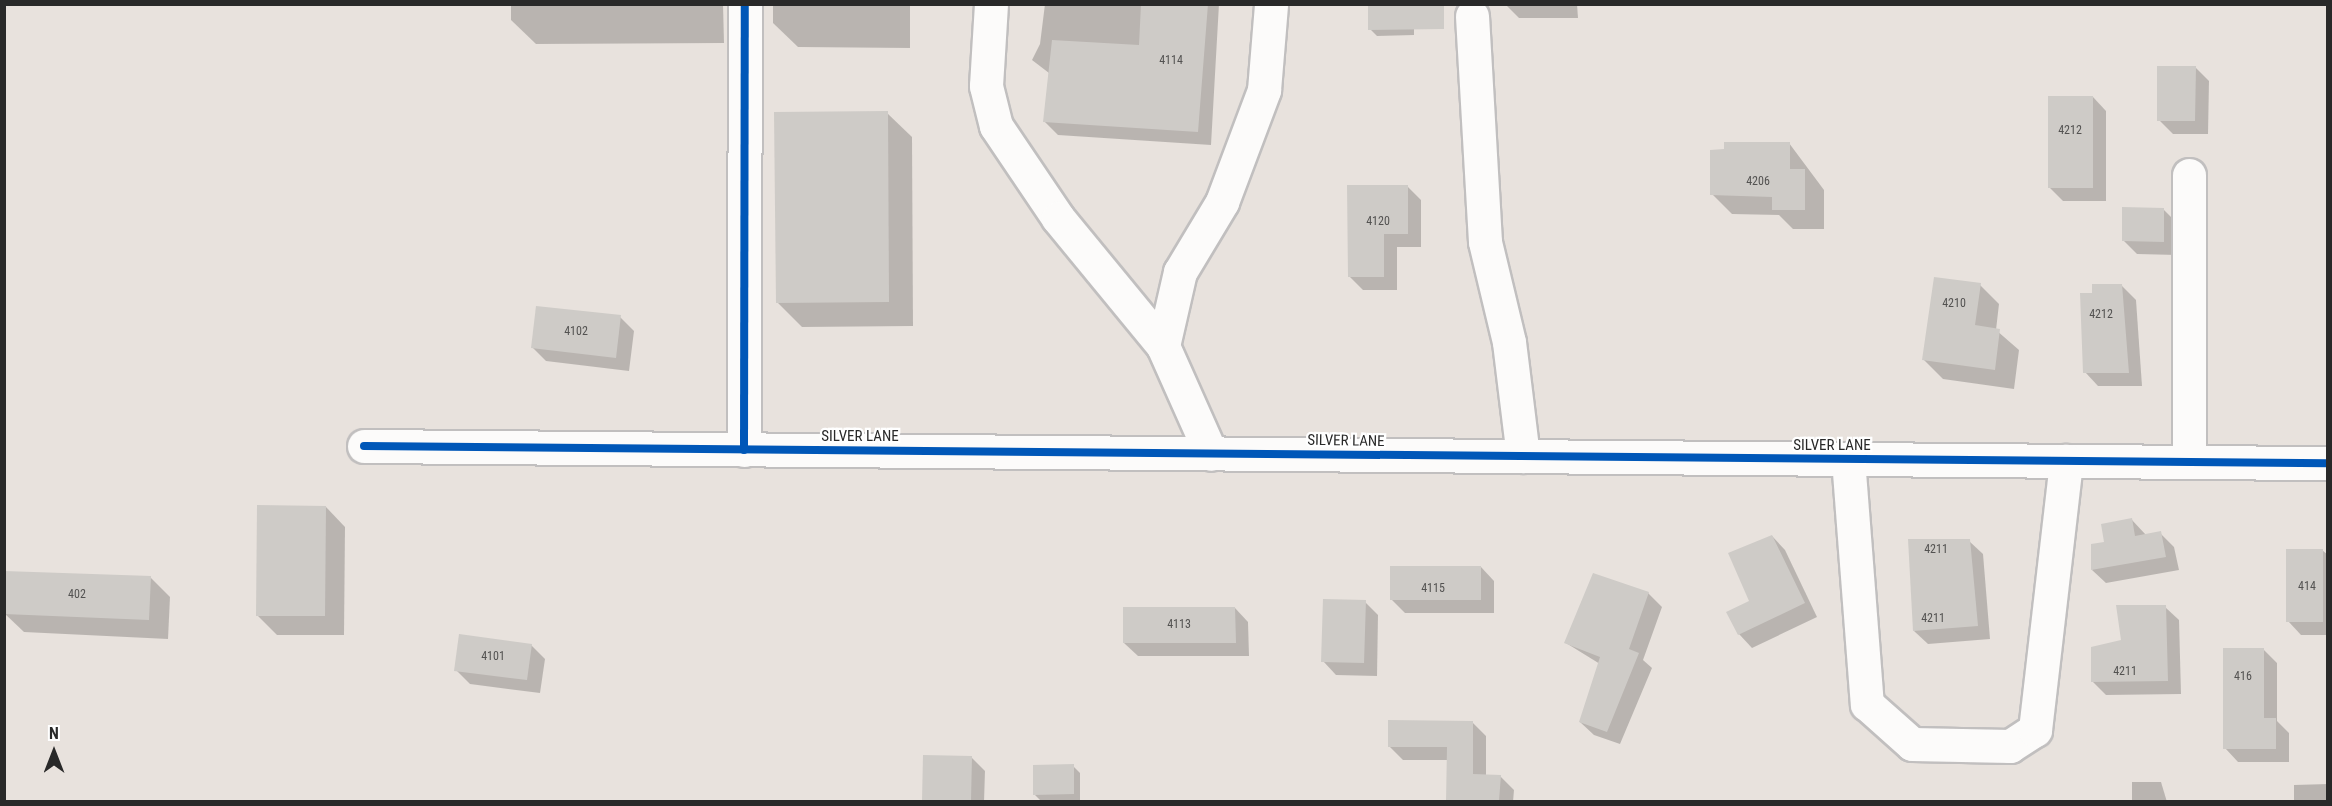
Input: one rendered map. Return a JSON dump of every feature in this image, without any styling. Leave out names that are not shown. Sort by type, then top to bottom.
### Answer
[{"type":"street","points":[[744,450],[745,4]]},
{"type":"street","points":[[991,4],[986,86],[996,126],[1058,218],[1163,346],[1211,454]]},
{"type":"street","points":[[1163,346],[1180,272],[1222,202],[1263,90],[1271,4]]},
{"type":"street","points":[[1472,16],[1485,242],[1509,342],[1523,456]]},
{"type":"street","points":[[2189,175],[2189,462]]},
{"type":"street","name":"SILVER LANE","points":[[364,446],[2328,463]]},
{"type":"street","points":[[1848,459],[1867,704],[1912,744],[2010,746],[2035,730],[2066,461]]},
{"type":"building","points":[[1141,4],[1208,4],[1198,132],[1043,122],[1052,40],[1139,45]]},
{"type":"building","points":[[1368,4],[1444,4],[1444,29],[1368,30]]},
{"type":"building","points":[[2157,66],[2196,66],[2195,121],[2157,121]]},
{"type":"building","points":[[2048,96],[2093,96],[2093,188],[2048,188]]},
{"type":"building","points":[[888,111],[889,302],[776,303],[774,112]]},
{"type":"building","points":[[1724,142],[1790,142],[1790,169],[1805,169],[1805,210],[1772,210],[1772,197],[1710,195],[1710,150],[1724,149]]},
{"type":"building","points":[[1347,185],[1408,185],[1408,234],[1384,234],[1384,277],[1348,277]]},
{"type":"building","points":[[2122,207],[2164,208],[2164,242],[2122,241]]},
{"type":"building","points":[[1934,277],[1981,283],[1975,325],[2000,329],[1995,370],[1922,360]]},
{"type":"building","points":[[2092,284],[2122,284],[2129,373],[2083,373],[2080,293],[2092,293]]},
{"type":"building","points":[[536,306],[621,315],[616,358],[531,348]]},
{"type":"building","points":[[257,505],[326,506],[325,616],[256,616]]},
{"type":"building","points":[[2132,518],[2135,536],[2161,531],[2166,557],[2091,570],[2091,544],[2104,542],[2101,524]]},
{"type":"building","points":[[1772,535],[1805,603],[1738,635],[1726,612],[1749,601],[1728,553]]},
{"type":"building","points":[[1908,539],[1970,539],[1978,626],[1913,631]]},
{"type":"building","points":[[2286,549],[2323,549],[2323,622],[2286,622]]},
{"type":"building","points":[[1390,566],[1481,566],[1481,600],[1390,600]]},
{"type":"building","points":[[4,571],[151,576],[149,620],[4,614]]},
{"type":"building","points":[[1593,573],[1649,592],[1629,649],[1639,653],[1607,732],[1579,722],[1600,657],[1564,643]]},
{"type":"building","points":[[1323,599],[1366,600],[1364,663],[1321,662]]},
{"type":"building","points":[[2116,605],[2166,605],[2168,681],[2091,682],[2091,647],[2121,640]]},
{"type":"building","points":[[1123,607],[1235,607],[1236,643],[1123,643]]},
{"type":"building","points":[[459,634],[532,644],[527,680],[454,671]]},
{"type":"building","points":[[2223,648],[2264,648],[2264,718],[2276,718],[2276,749],[2223,749]]},
{"type":"building","points":[[1388,720],[1473,721],[1473,774],[1501,775],[1499,801],[1446,801],[1447,747],[1388,747]]},
{"type":"building","points":[[923,755],[972,756],[971,801],[922,801]]},
{"type":"building","points":[[1074,764],[1074,794],[1033,795],[1033,765]]},
{"type":"cycle path","points":[[744,450],[745,4]]},
{"type":"cycle path","points":[[364,446],[2328,463]]}]
